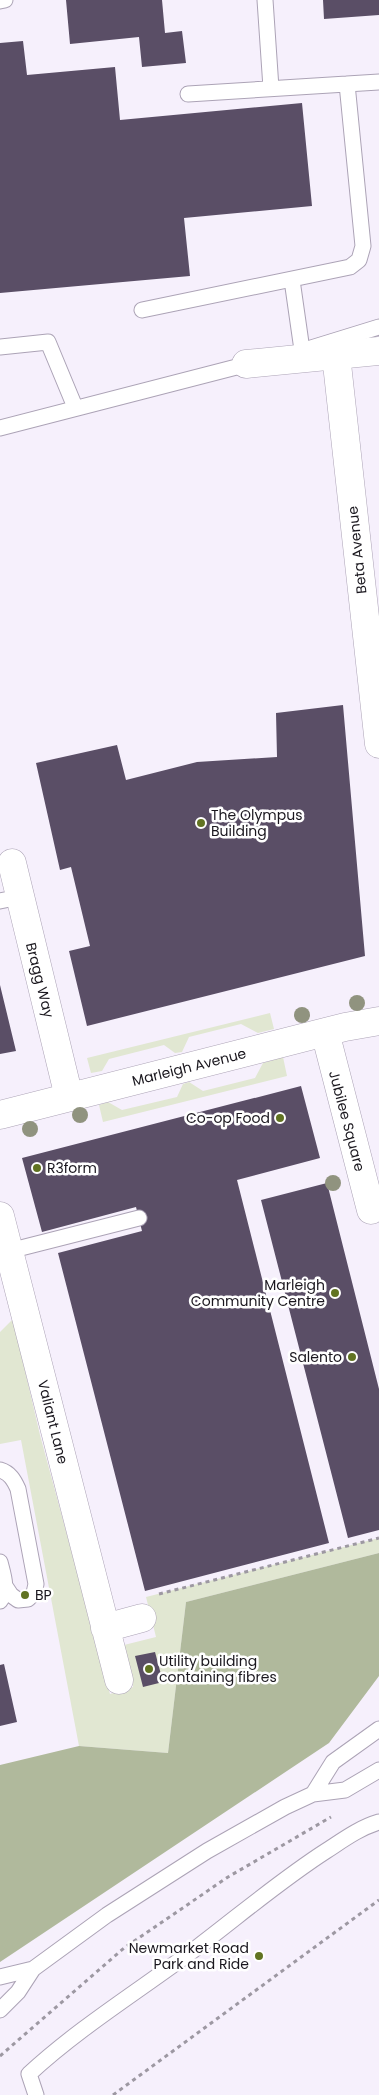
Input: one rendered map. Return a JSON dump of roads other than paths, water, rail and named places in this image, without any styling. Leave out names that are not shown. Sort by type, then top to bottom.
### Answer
[{"type":"street","points":[[246,364],[379,351]]},
{"type":"street","name":"Beta Avenue","points":[[336,355],[371,595],[379,744]]},
{"type":"street","name":"Bragg Way","points":[[12,863],[10,899],[69,1097]]},
{"type":"street","name":"Marleigh Avenue","points":[[0,1115],[325,1032],[379,1021]]},
{"type":"street","name":"Jubilee Square","points":[[325,1032],[370,1210]]},
{"type":"street","name":"Valiant Lane","points":[[0,1216],[119,1680]]},
{"type":"street","points":[[106,1628],[148,1607]]},
{"type":"lane","points":[[0,1],[5,0]]},
{"type":"lane","points":[[265,0],[271,88]]},
{"type":"lane","points":[[188,94],[379,82]]},
{"type":"lane","points":[[142,310],[350,267],[359,260],[362,246],[346,84]]},
{"type":"lane","points":[[292,280],[302,350]]},
{"type":"lane","points":[[0,428],[75,407],[302,350],[379,327]]},
{"type":"lane","points":[[0,347],[48,342],[75,407]]},
{"type":"lane","points":[[9,1251],[139,1218]]},
{"type":"lane","points":[[0,1470],[6,1472],[13,1479],[18,1489],[36,1584],[34,1593],[28,1599],[18,1600],[11,1595],[5,1586],[0,1562]]},
{"type":"lane","points":[[0,1601],[3,1597],[5,1586]]},
{"type":"lane","points":[[313,1794],[333,1762],[379,1729]]},
{"type":"lane","points":[[0,2010],[18,1992],[33,1969],[108,1915],[207,1851],[285,1807],[313,1794],[345,1790],[379,1770]]},
{"type":"lane","points":[[36,2095],[29,2074],[59,2046],[199,1946],[256,1900],[316,1857],[362,1827],[379,1822]]},
{"type":"lane","points":[[0,1977],[33,1969]]},
{"type":"place","name":"The Olympus Building","points":[[201,823]]},
{"type":"place","name":"Co-op Food","points":[[280,1118]]},
{"type":"place","name":"R3form","points":[[37,1168]]},
{"type":"place","name":"Marleigh Community Centre","points":[[335,1293]]},
{"type":"place","name":"Salento","points":[[352,1357]]},
{"type":"place","name":"BP","points":[[25,1595]]},
{"type":"place","name":"Utility building containing fibres","points":[[149,1669]]},
{"type":"place","name":"Newmarket Road Park and Ride","points":[[259,1956]]}]
